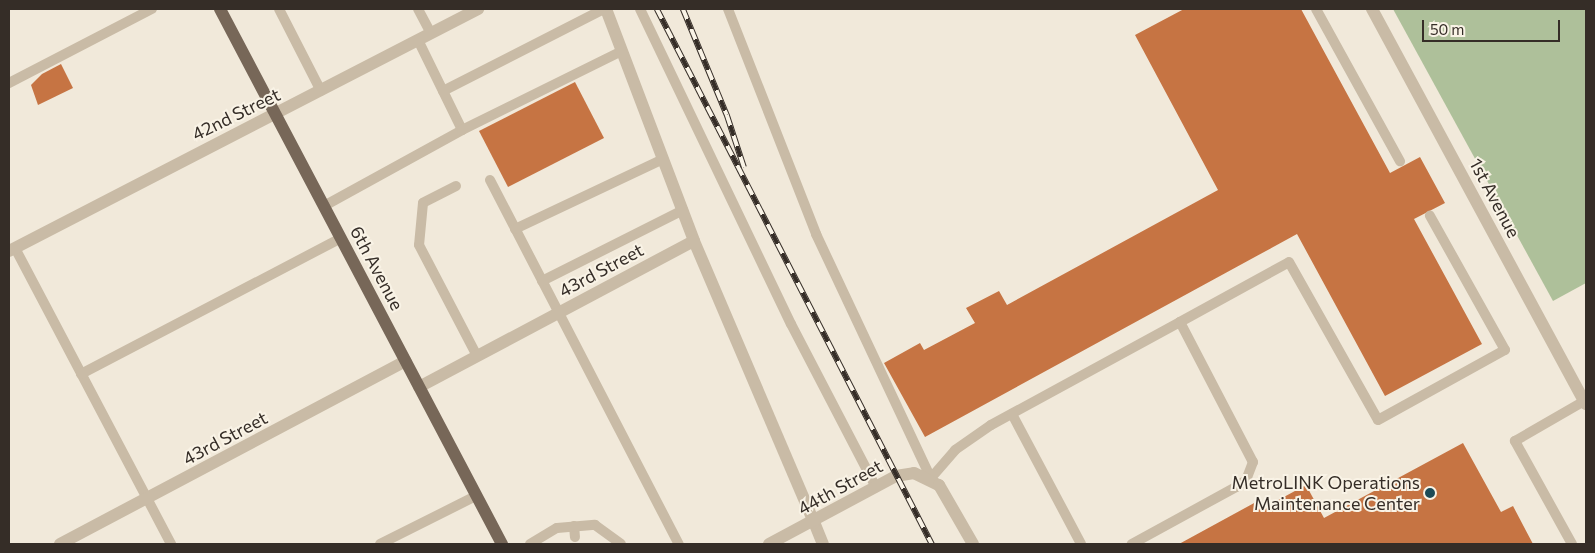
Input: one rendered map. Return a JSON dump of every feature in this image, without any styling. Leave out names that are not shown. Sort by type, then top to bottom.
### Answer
[{"type":"main road","name":"6th Avenue","points":[[220,9],[502,544]]},
{"type":"street","name":"42nd Street","points":[[12,250],[478,9]]},
{"type":"street","points":[[605,9],[694,240],[823,544]]},
{"type":"street","name":"1st Avenue","points":[[1372,9],[1586,402]]},
{"type":"street","name":"43rd Street","points":[[418,387],[694,240]]},
{"type":"street","name":"43rd Street","points":[[60,544],[406,361]]},
{"type":"street","name":"44th Street","points":[[770,544],[904,474],[914,473],[931,478]]},
{"type":"street","points":[[931,478],[947,496],[973,544]]},
{"type":"lane","points":[[9,83],[152,9]]},
{"type":"lane","points":[[279,9],[321,91]]},
{"type":"lane","points":[[418,9],[431,33]]},
{"type":"lane","points":[[444,91],[605,9]]},
{"type":"lane","points":[[640,9],[791,324],[876,487]]},
{"type":"lane","points":[[728,9],[816,234],[931,478],[955,450],[1012,414],[1289,262],[1378,420],[1505,350],[1430,216]]},
{"type":"lane","points":[[1316,9],[1400,160]]},
{"type":"lane","points":[[418,40],[462,130]]},
{"type":"lane","points":[[324,206],[462,130],[622,51]]},
{"type":"lane","points":[[515,229],[663,159]]},
{"type":"lane","points":[[490,180],[679,544]]},
{"type":"lane","points":[[456,186],[423,203],[419,245],[477,356]]},
{"type":"lane","points":[[542,281],[683,210]]},
{"type":"lane","points":[[81,374],[341,238]]},
{"type":"lane","points":[[12,250],[81,374],[171,544]]},
{"type":"lane","points":[[1132,544],[1236,487],[1246,480],[1253,462],[1180,322]]},
{"type":"lane","points":[[1572,544],[1515,441],[1586,402]]},
{"type":"lane","points":[[1012,414],[1081,544]]},
{"type":"lane","points":[[380,544],[476,496]]},
{"type":"lane","points":[[530,544],[542,541],[557,528],[595,525],[621,544]]},
{"type":"lane","points":[[574,526],[575,537]]},
{"type":"green space","points":[[1393,9],[1586,9],[1586,283],[1553,301]]},
{"type":"building","points":[[1184,9],[1301,9],[1390,173],[1420,157],[1445,203],[1414,219],[1482,344],[1385,396],[1297,234],[925,437],[884,363],[920,343],[924,350],[975,323],[966,308],[999,291],[1007,305],[1218,190],[1135,35]]},
{"type":"building","points":[[61,64],[73,88],[38,105],[31,85],[42,74]]},
{"type":"building","points":[[575,82],[604,138],[508,187],[479,131]]},
{"type":"building","name":"MetroLINK Operations Maintenance Center","points":[[1463,443],[1501,512],[1513,506],[1533,544],[1179,544],[1256,502],[1260,510],[1306,485],[1324,518]]},
{"type":"railway","points":[[657,9],[932,544]]},
{"type":"railway","points":[[683,9],[727,115],[744,167]]},
{"type":"place","name":"MetroLINK Operations Maintenance Center","points":[[1430,493]]}]
